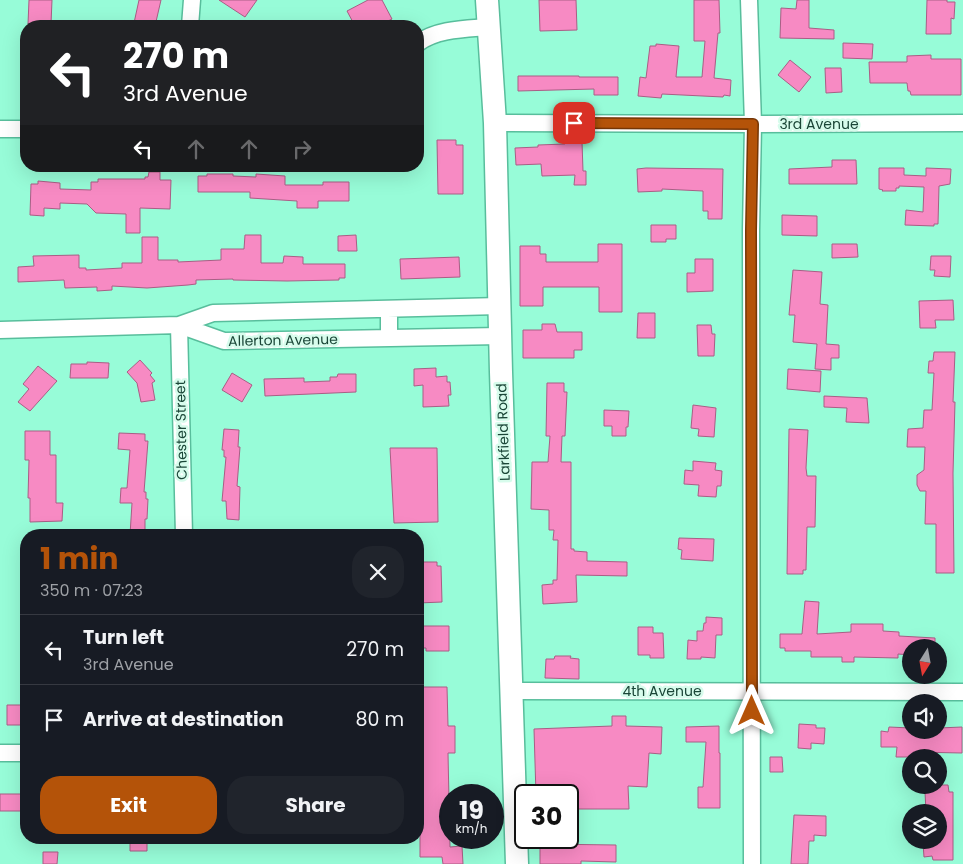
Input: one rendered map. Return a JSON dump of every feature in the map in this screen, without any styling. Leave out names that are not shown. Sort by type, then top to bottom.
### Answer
[{"type":"main road","name":"Larkfield Road","points":[[487,0],[496,123],[500,336],[517,864]]},
{"type":"street","points":[[190,20],[192,0]]},
{"type":"street","points":[[749,0],[753,124],[751,230],[752,864]]},
{"type":"street","points":[[424,38],[452,31],[488,26]]},
{"type":"street","name":"3rd Avenue","points":[[496,123],[963,123]]},
{"type":"street","points":[[0,129],[20,129]]},
{"type":"street","name":"Allerton Avenue","points":[[0,330],[179,325],[213,313],[500,306]]},
{"type":"street","points":[[389,308],[389,338]]},
{"type":"street","name":"Allerton Avenue","points":[[179,325],[224,341],[500,336]]},
{"type":"street","name":"Chester Street","points":[[179,325],[184,529]]},
{"type":"street","name":"4th Avenue","points":[[512,691],[963,692]]},
{"type":"street","points":[[0,753],[20,753]]},
{"type":"building","points":[[29,0],[52,0],[51,20],[28,20]]},
{"type":"building","points":[[139,0],[161,0],[156,20],[135,20]]},
{"type":"building","points":[[219,0],[257,0],[245,17]]},
{"type":"building","points":[[368,0],[382,0],[392,19],[352,20],[347,11]]},
{"type":"building","points":[[539,0],[576,0],[577,30],[540,31]]},
{"type":"building","points":[[694,0],[719,0],[720,33],[718,33],[714,78],[731,80],[730,96],[662,94],[661,98],[638,96],[640,77],[646,78],[650,46],[656,46],[656,44],[679,46],[676,77],[702,77],[705,41],[694,41]]},
{"type":"building","points":[[797,0],[809,0],[809,28],[834,30],[834,39],[780,38],[781,8],[796,9]]},
{"type":"building","points":[[927,0],[955,2],[954,19],[951,18],[951,34],[926,34]]},
{"type":"building","points":[[843,43],[873,44],[872,59],[843,58]]},
{"type":"building","points":[[931,55],[931,59],[961,59],[961,95],[911,95],[910,91],[908,91],[907,83],[870,83],[869,62],[907,62],[907,56]]},
{"type":"building","points":[[790,60],[811,77],[799,92],[778,75]]},
{"type":"building","points":[[825,68],[841,68],[842,92],[826,93]]},
{"type":"building","points":[[518,76],[618,77],[618,95],[594,95],[594,89],[518,91]]},
{"type":"building","points":[[437,140],[456,140],[456,145],[463,145],[463,194],[438,194]]},
{"type":"building","points":[[565,142],[582,142],[583,171],[586,171],[586,185],[574,185],[575,175],[542,176],[541,164],[516,165],[515,148],[565,144]]},
{"type":"building","points":[[832,160],[856,160],[857,184],[789,184],[789,169],[832,167]]},
{"type":"building","points":[[879,168],[904,168],[904,175],[926,176],[926,168],[951,169],[950,184],[939,186],[938,224],[934,224],[934,226],[905,225],[906,210],[923,212],[924,187],[899,186],[899,188],[896,188],[896,191],[882,191],[879,189]]},
{"type":"building","points":[[637,169],[723,169],[722,219],[708,219],[708,211],[703,211],[703,191],[662,189],[662,191],[638,192]]},
{"type":"building","points":[[149,172],[160,172],[160,180],[171,180],[170,209],[140,208],[140,233],[126,233],[126,214],[96,213],[87,204],[60,203],[60,209],[44,208],[44,216],[30,215],[31,184],[38,184],[38,181],[60,183],[60,189],[91,190],[91,182],[98,182],[98,179],[145,179],[145,177],[148,177]]},
{"type":"building","points":[[207,174],[233,174],[233,176],[256,177],[256,174],[285,176],[285,185],[323,185],[323,182],[349,182],[349,201],[318,201],[318,208],[297,208],[297,201],[250,198],[250,192],[198,192],[198,176],[207,176]]},
{"type":"building","points":[[782,215],[817,216],[817,236],[782,235]]},
{"type":"building","points":[[651,225],[676,225],[676,239],[666,239],[666,242],[651,242]]},
{"type":"building","points":[[245,235],[261,235],[261,263],[283,263],[284,256],[303,257],[303,264],[345,264],[345,278],[339,278],[339,280],[287,281],[196,280],[196,284],[188,285],[147,288],[112,286],[112,290],[97,291],[97,287],[65,288],[64,280],[18,282],[18,267],[34,266],[33,256],[79,255],[79,268],[86,268],[86,270],[122,268],[122,263],[142,263],[142,237],[158,237],[158,260],[178,260],[178,262],[221,260],[221,249],[244,249]]},
{"type":"building","points":[[356,235],[357,251],[338,251],[338,236]]},
{"type":"building","points":[[598,244],[622,244],[622,312],[599,312],[599,287],[543,287],[543,306],[520,306],[520,246],[540,246],[540,254],[546,254],[546,262],[598,262]]},
{"type":"building","points":[[832,244],[857,244],[858,257],[832,258]]},
{"type":"building","points":[[931,256],[951,256],[950,277],[934,276],[935,270],[930,270]]},
{"type":"building","points":[[459,257],[460,277],[401,279],[400,259]]},
{"type":"building","points":[[695,259],[713,259],[713,291],[687,292],[687,273],[695,273]]},
{"type":"building","points":[[793,270],[822,272],[820,304],[828,305],[826,344],[839,345],[839,358],[831,358],[831,370],[815,369],[817,344],[793,342],[795,315],[789,315]]},
{"type":"building","points":[[953,300],[954,320],[935,320],[936,328],[920,328],[919,301]]},
{"type":"building","points":[[638,313],[655,313],[655,338],[637,338]]},
{"type":"building","points":[[542,324],[555,324],[557,332],[582,332],[582,350],[574,350],[574,358],[523,358],[523,330],[542,330]]},
{"type":"building","points":[[697,325],[711,325],[712,334],[715,334],[714,356],[698,356]]},
{"type":"building","points":[[934,352],[955,352],[953,402],[955,402],[953,473],[954,573],[936,573],[936,524],[925,524],[926,491],[920,491],[917,485],[917,475],[924,470],[925,447],[907,447],[908,429],[923,428],[924,410],[932,410],[934,373],[928,373],[929,361],[933,361]]},
{"type":"building","points":[[140,360],[152,373],[150,375],[155,381],[152,383],[155,400],[141,402],[137,383],[127,372]]},
{"type":"building","points":[[87,362],[109,363],[108,378],[70,378],[71,364],[87,364]]},
{"type":"building","points":[[38,366],[57,381],[30,411],[18,402],[29,389],[23,384]]},
{"type":"building","points":[[436,368],[436,377],[447,376],[447,382],[450,382],[451,395],[448,395],[449,406],[423,407],[423,385],[414,386],[414,369]]},
{"type":"building","points":[[788,369],[821,371],[820,392],[787,389]]},
{"type":"building","points":[[232,373],[252,385],[242,402],[222,390]]},
{"type":"building","points":[[338,374],[356,374],[356,392],[265,396],[264,379],[304,378],[304,382],[330,381],[330,377],[337,377]]},
{"type":"building","points":[[547,383],[564,383],[564,392],[567,392],[565,436],[562,436],[561,462],[571,462],[571,549],[587,552],[587,561],[627,562],[627,576],[576,575],[577,602],[543,604],[542,585],[553,584],[553,580],[557,580],[558,540],[553,540],[554,530],[549,530],[549,510],[531,509],[532,462],[548,462],[550,436],[546,436]]},
{"type":"building","points":[[824,396],[867,398],[869,423],[846,422],[847,408],[824,407]]},
{"type":"building","points":[[693,405],[716,408],[714,437],[698,436],[699,429],[691,428]]},
{"type":"building","points":[[604,410],[629,411],[626,436],[612,436],[612,426],[604,426]]},
{"type":"building","points":[[224,429],[239,430],[238,447],[240,447],[237,486],[240,487],[239,520],[227,519],[226,501],[222,501],[226,457],[224,457],[224,450],[222,450]]},
{"type":"building","points":[[789,429],[808,430],[807,476],[816,476],[815,527],[807,527],[806,570],[803,570],[803,574],[787,574]]},
{"type":"building","points":[[25,431],[50,431],[50,455],[56,455],[56,503],[63,503],[62,521],[30,522],[30,498],[28,498],[29,460],[25,460]]},
{"type":"building","points":[[119,433],[145,434],[145,441],[148,441],[144,492],[146,492],[146,499],[148,499],[145,529],[130,529],[132,503],[120,503],[121,488],[127,488],[130,450],[118,449]]},
{"type":"building","points":[[390,448],[437,448],[438,522],[394,523]]},
{"type":"building","points":[[693,461],[716,463],[715,470],[722,471],[721,486],[717,486],[716,497],[698,496],[699,485],[684,484],[685,470],[693,471]]},
{"type":"building","points":[[679,538],[714,539],[713,561],[681,559],[682,550],[678,549]]},
{"type":"building","points":[[424,562],[437,562],[437,566],[441,566],[442,602],[424,603]]},
{"type":"building","points":[[805,601],[819,602],[817,634],[851,632],[851,624],[883,624],[883,631],[899,632],[899,636],[935,639],[902,639],[902,654],[898,654],[898,658],[854,657],[854,662],[842,662],[842,657],[811,657],[811,651],[785,651],[785,648],[780,648],[780,634],[802,634]]},
{"type":"building","points":[[706,617],[722,618],[722,635],[716,635],[715,658],[687,659],[688,640],[697,641],[697,631],[703,631]]},
{"type":"building","points":[[424,626],[449,626],[449,651],[426,651],[426,648],[424,648]]},
{"type":"building","points":[[638,627],[653,627],[653,633],[663,633],[664,658],[650,658],[650,655],[638,655]]},
{"type":"building","points":[[555,656],[571,656],[570,658],[579,659],[579,679],[545,678],[546,659],[554,659]]},
{"type":"building","points":[[424,687],[447,687],[448,726],[455,726],[455,753],[448,753],[449,784],[439,784],[439,849],[462,849],[463,864],[443,864],[442,857],[420,857],[420,844],[424,844]]},
{"type":"building","points":[[7,705],[20,705],[20,725],[7,725]]},
{"type":"building","points":[[612,716],[626,716],[626,726],[662,727],[661,754],[649,753],[647,787],[628,786],[629,809],[579,809],[579,784],[536,784],[534,729],[612,726]]},
{"type":"building","points":[[799,724],[816,725],[816,728],[825,728],[824,744],[811,743],[811,749],[798,748]]},
{"type":"building","points":[[719,726],[720,808],[698,808],[698,787],[703,787],[706,742],[686,742],[686,727]]},
{"type":"building","points":[[889,727],[902,728],[902,739],[947,739],[947,728],[962,727],[962,753],[947,753],[947,749],[902,749],[902,757],[896,757],[897,747],[881,747],[881,731],[888,732]]},
{"type":"building","points":[[770,757],[782,757],[783,772],[770,772]]},
{"type":"building","points":[[947,785],[949,792],[953,792],[953,860],[933,860],[932,856],[924,857],[923,849],[947,849],[947,804],[926,804],[925,794],[947,794]]},
{"type":"building","points":[[0,794],[20,794],[20,811],[0,811]]},
{"type":"building","points":[[794,815],[826,816],[826,836],[814,835],[814,841],[809,841],[808,864],[791,864]]},
{"type":"building","points":[[130,844],[147,844],[147,851],[130,851]]},
{"type":"building","points":[[579,845],[616,845],[616,862],[581,861],[581,864],[540,864],[540,849],[579,849]]},
{"type":"building","points":[[43,852],[58,852],[57,864],[43,864]]},
{"type":"route","points":[[574,123],[753,124],[751,230],[752,711]]}]
